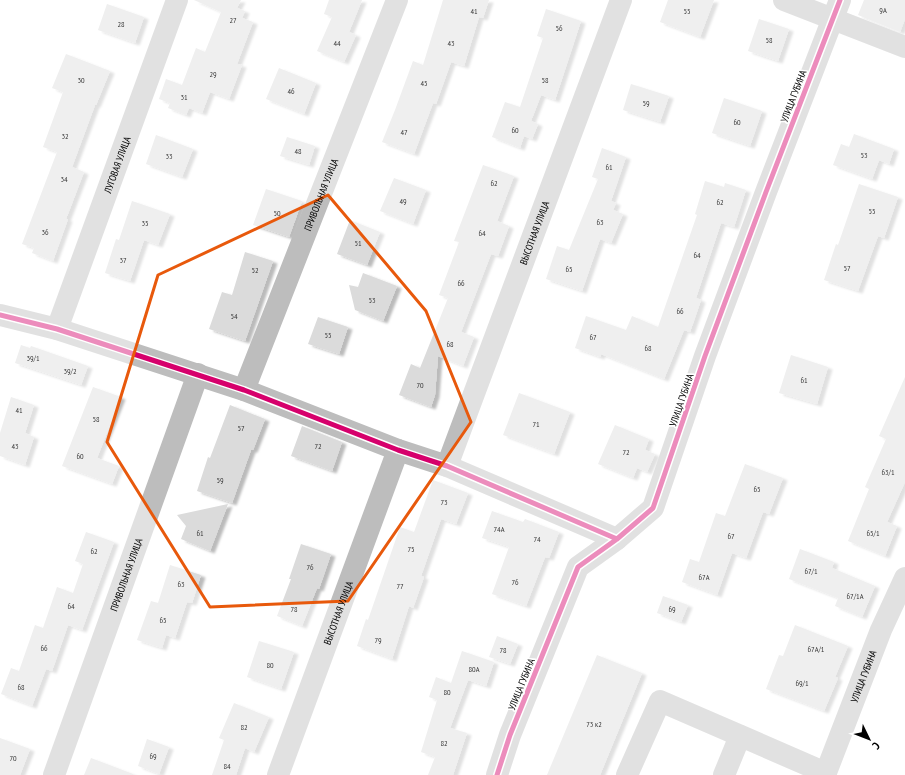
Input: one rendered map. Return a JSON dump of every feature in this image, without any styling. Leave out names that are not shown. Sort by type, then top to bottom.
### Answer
[{"type":"street","name":"ЛУГОВАЯ УЛИЦА","points":[[57,329],[177,0]]},
{"type":"street","name":"ПРИВОЛЬНАЯ УЛИЦА","points":[[244,390],[397,0]]},
{"type":"street","name":"ВЫСОТНАЯ УЛИЦА","points":[[447,466],[622,0]]},
{"type":"street","points":[[784,0],[836,10],[905,47]]},
{"type":"street","name":"УЛИЦА ГУБИНА","points":[[497,775],[510,735],[578,567],[617,539],[653,508],[735,274],[836,10]]},
{"type":"street","points":[[1,317],[57,329],[244,390],[398,450],[447,466],[617,539]]},
{"type":"street","name":"ПРИВОЛЬНАЯ УЛИЦА","points":[[54,775],[198,374]]},
{"type":"street","name":"ВЫСОТНАЯ УЛИЦА","points":[[278,775],[398,450]]},
{"type":"street","name":"УЛИЦА ГУБИНА","points":[[825,774],[881,630],[905,578]]},
{"type":"street","points":[[627,775],[660,701],[825,774]]},
{"type":"street","points":[[724,775],[740,736]]},
{"type":"highlighted area","points":[[328,195],[426,311],[471,422],[348,601],[210,607],[107,442],[158,275]]},
{"type":"building","points":[[194,0],[241,0],[237,8],[245,11],[242,18],[253,22],[237,64],[242,65],[229,99],[210,92],[202,113],[189,108],[186,115],[168,108],[170,103],[159,99],[166,79],[182,85],[196,48],[205,52],[221,12]]},
{"type":"building","points":[[329,0],[362,0],[349,32],[356,35],[344,62],[317,51],[332,17],[324,14]]},
{"type":"building","points":[[443,0],[489,0],[483,18],[479,17],[464,66],[451,62],[436,104],[433,103],[414,154],[382,142],[413,61],[423,65]]},
{"type":"building","points":[[668,0],[714,0],[700,37],[660,22]]},
{"type":"building","points":[[864,0],[905,0],[905,19],[900,32],[858,15]]},
{"type":"building","points":[[107,4],[144,17],[135,43],[98,30]]},
{"type":"building","points":[[546,9],[581,21],[555,100],[541,95],[531,121],[538,124],[532,139],[524,136],[520,148],[492,137],[505,102],[520,107],[543,38],[537,36]]},
{"type":"building","points":[[759,19],[789,29],[778,61],[748,51]]},
{"type":"building","points":[[66,54],[110,71],[95,105],[72,167],[84,172],[66,219],[68,219],[53,261],[32,253],[34,248],[22,244],[57,152],[43,147],[63,92],[52,88]]},
{"type":"building","points":[[279,68],[316,83],[304,114],[266,99]]},
{"type":"building","points":[[631,84],[669,96],[660,122],[623,110]]},
{"type":"building","points":[[724,98],[762,111],[750,146],[712,133]]},
{"type":"building","points":[[854,134],[894,149],[889,164],[879,160],[872,179],[833,165],[841,144],[849,147]]},
{"type":"building","points":[[156,135],[193,149],[182,177],[146,164]]},
{"type":"building","points":[[287,137],[315,146],[309,165],[280,156]]},
{"type":"building","points":[[602,148],[626,157],[611,201],[616,203],[613,210],[623,214],[611,243],[600,239],[582,291],[546,279],[557,246],[569,250],[598,179],[592,177]]},
{"type":"building","points":[[483,165],[514,176],[497,221],[509,226],[498,256],[491,254],[461,332],[474,337],[463,366],[438,356],[435,395],[431,407],[399,395],[411,364],[420,368],[448,298],[439,295],[459,242],[454,241]]},
{"type":"building","points":[[394,178],[426,190],[413,224],[380,211]]},
{"type":"building","points":[[705,181],[724,187],[725,183],[746,190],[734,227],[721,223],[696,298],[701,300],[690,332],[684,330],[664,379],[601,354],[600,357],[575,348],[586,316],[626,330],[632,316],[658,327],[697,215],[695,214]]},
{"type":"building","points":[[859,184],[898,197],[884,238],[878,236],[858,291],[824,280]]},
{"type":"building","points":[[266,189],[302,201],[289,237],[253,225]]},
{"type":"building","points":[[132,201],[170,214],[158,245],[144,240],[130,281],[105,273],[116,239],[119,240]]},
{"type":"building","points":[[350,220],[380,232],[367,265],[337,254]]},
{"type":"building","points":[[245,252],[273,261],[245,341],[209,329],[222,292],[232,295]]},
{"type":"building","points":[[363,273],[397,286],[383,321],[355,310],[349,285],[358,287]]},
{"type":"building","points":[[318,317],[348,327],[339,354],[308,344]]},
{"type":"building","points":[[21,345],[30,348],[31,346],[88,366],[81,385],[15,363]]},
{"type":"building","points":[[791,355],[828,367],[817,404],[779,393]]},
{"type":"building","points":[[905,377],[905,482],[887,522],[897,526],[885,556],[848,541],[869,489],[865,487],[886,439],[879,436]]},
{"type":"building","points":[[93,387],[121,397],[97,458],[119,466],[112,484],[62,466]]},
{"type":"building","points":[[519,393],[570,412],[554,454],[503,435]]},
{"type":"building","points":[[11,397],[34,405],[25,433],[34,437],[25,465],[0,456],[0,433]]},
{"type":"building","points":[[230,405],[265,419],[253,450],[251,450],[232,503],[197,491],[208,457],[210,458]]},
{"type":"building","points":[[615,425],[649,439],[645,450],[655,454],[647,472],[637,468],[633,478],[598,464]]},
{"type":"building","points":[[302,426],[342,442],[332,471],[291,456]]},
{"type":"building","points":[[745,464],[783,478],[769,514],[763,512],[746,558],[732,553],[717,595],[682,582],[690,559],[699,562],[716,513],[725,516]]},
{"type":"building","points":[[433,480],[468,493],[456,524],[441,519],[421,576],[424,577],[413,608],[409,606],[392,659],[357,646],[366,619],[368,620],[400,527],[414,532]]},
{"type":"building","points":[[228,504],[210,551],[181,539],[186,526],[177,515]]},
{"type":"building","points":[[492,511],[523,522],[525,519],[559,532],[549,558],[545,557],[526,606],[492,594],[509,547],[482,538]]},
{"type":"building","points":[[86,532],[114,542],[82,630],[68,625],[52,671],[46,669],[32,706],[1,694],[11,668],[19,671],[35,625],[43,628],[57,587],[73,593],[83,564],[75,561]]},
{"type":"building","points":[[301,544],[331,554],[319,589],[317,588],[302,626],[277,616],[291,579],[289,579]]},
{"type":"building","points":[[800,549],[834,562],[832,568],[875,586],[862,617],[835,606],[838,598],[789,579]]},
{"type":"building","points":[[170,565],[201,575],[192,603],[187,602],[175,638],[166,635],[162,648],[137,640],[151,601],[158,603]]},
{"type":"building","points":[[663,596],[688,605],[681,622],[657,613]]},
{"type":"building","points":[[795,625],[848,646],[835,677],[838,678],[824,711],[766,689],[779,655],[783,656]]},
{"type":"building","points":[[497,636],[518,644],[510,664],[489,657]]},
{"type":"building","points":[[259,641],[294,652],[281,689],[247,677]]},
{"type":"building","points":[[462,651],[494,662],[486,686],[468,680],[450,728],[467,733],[453,775],[428,775],[435,757],[421,752],[437,700],[429,697],[436,677],[451,683]]},
{"type":"building","points":[[597,655],[642,673],[600,775],[547,775]]},
{"type":"building","points":[[234,703],[269,717],[254,752],[245,748],[236,775],[212,775],[224,740],[219,738]]},
{"type":"building","points":[[0,738],[30,749],[20,775],[0,775]]},
{"type":"building","points":[[147,739],[169,747],[159,774],[138,766]]},
{"type":"building","points":[[91,758],[133,774],[133,775],[84,775]]},
{"type":"cycle path","points":[[497,775],[510,735],[578,567],[617,539],[653,508],[705,356],[840,0]]},
{"type":"cycle path","points":[[0,315],[57,329],[244,390],[398,450],[447,466],[617,539]]}]
